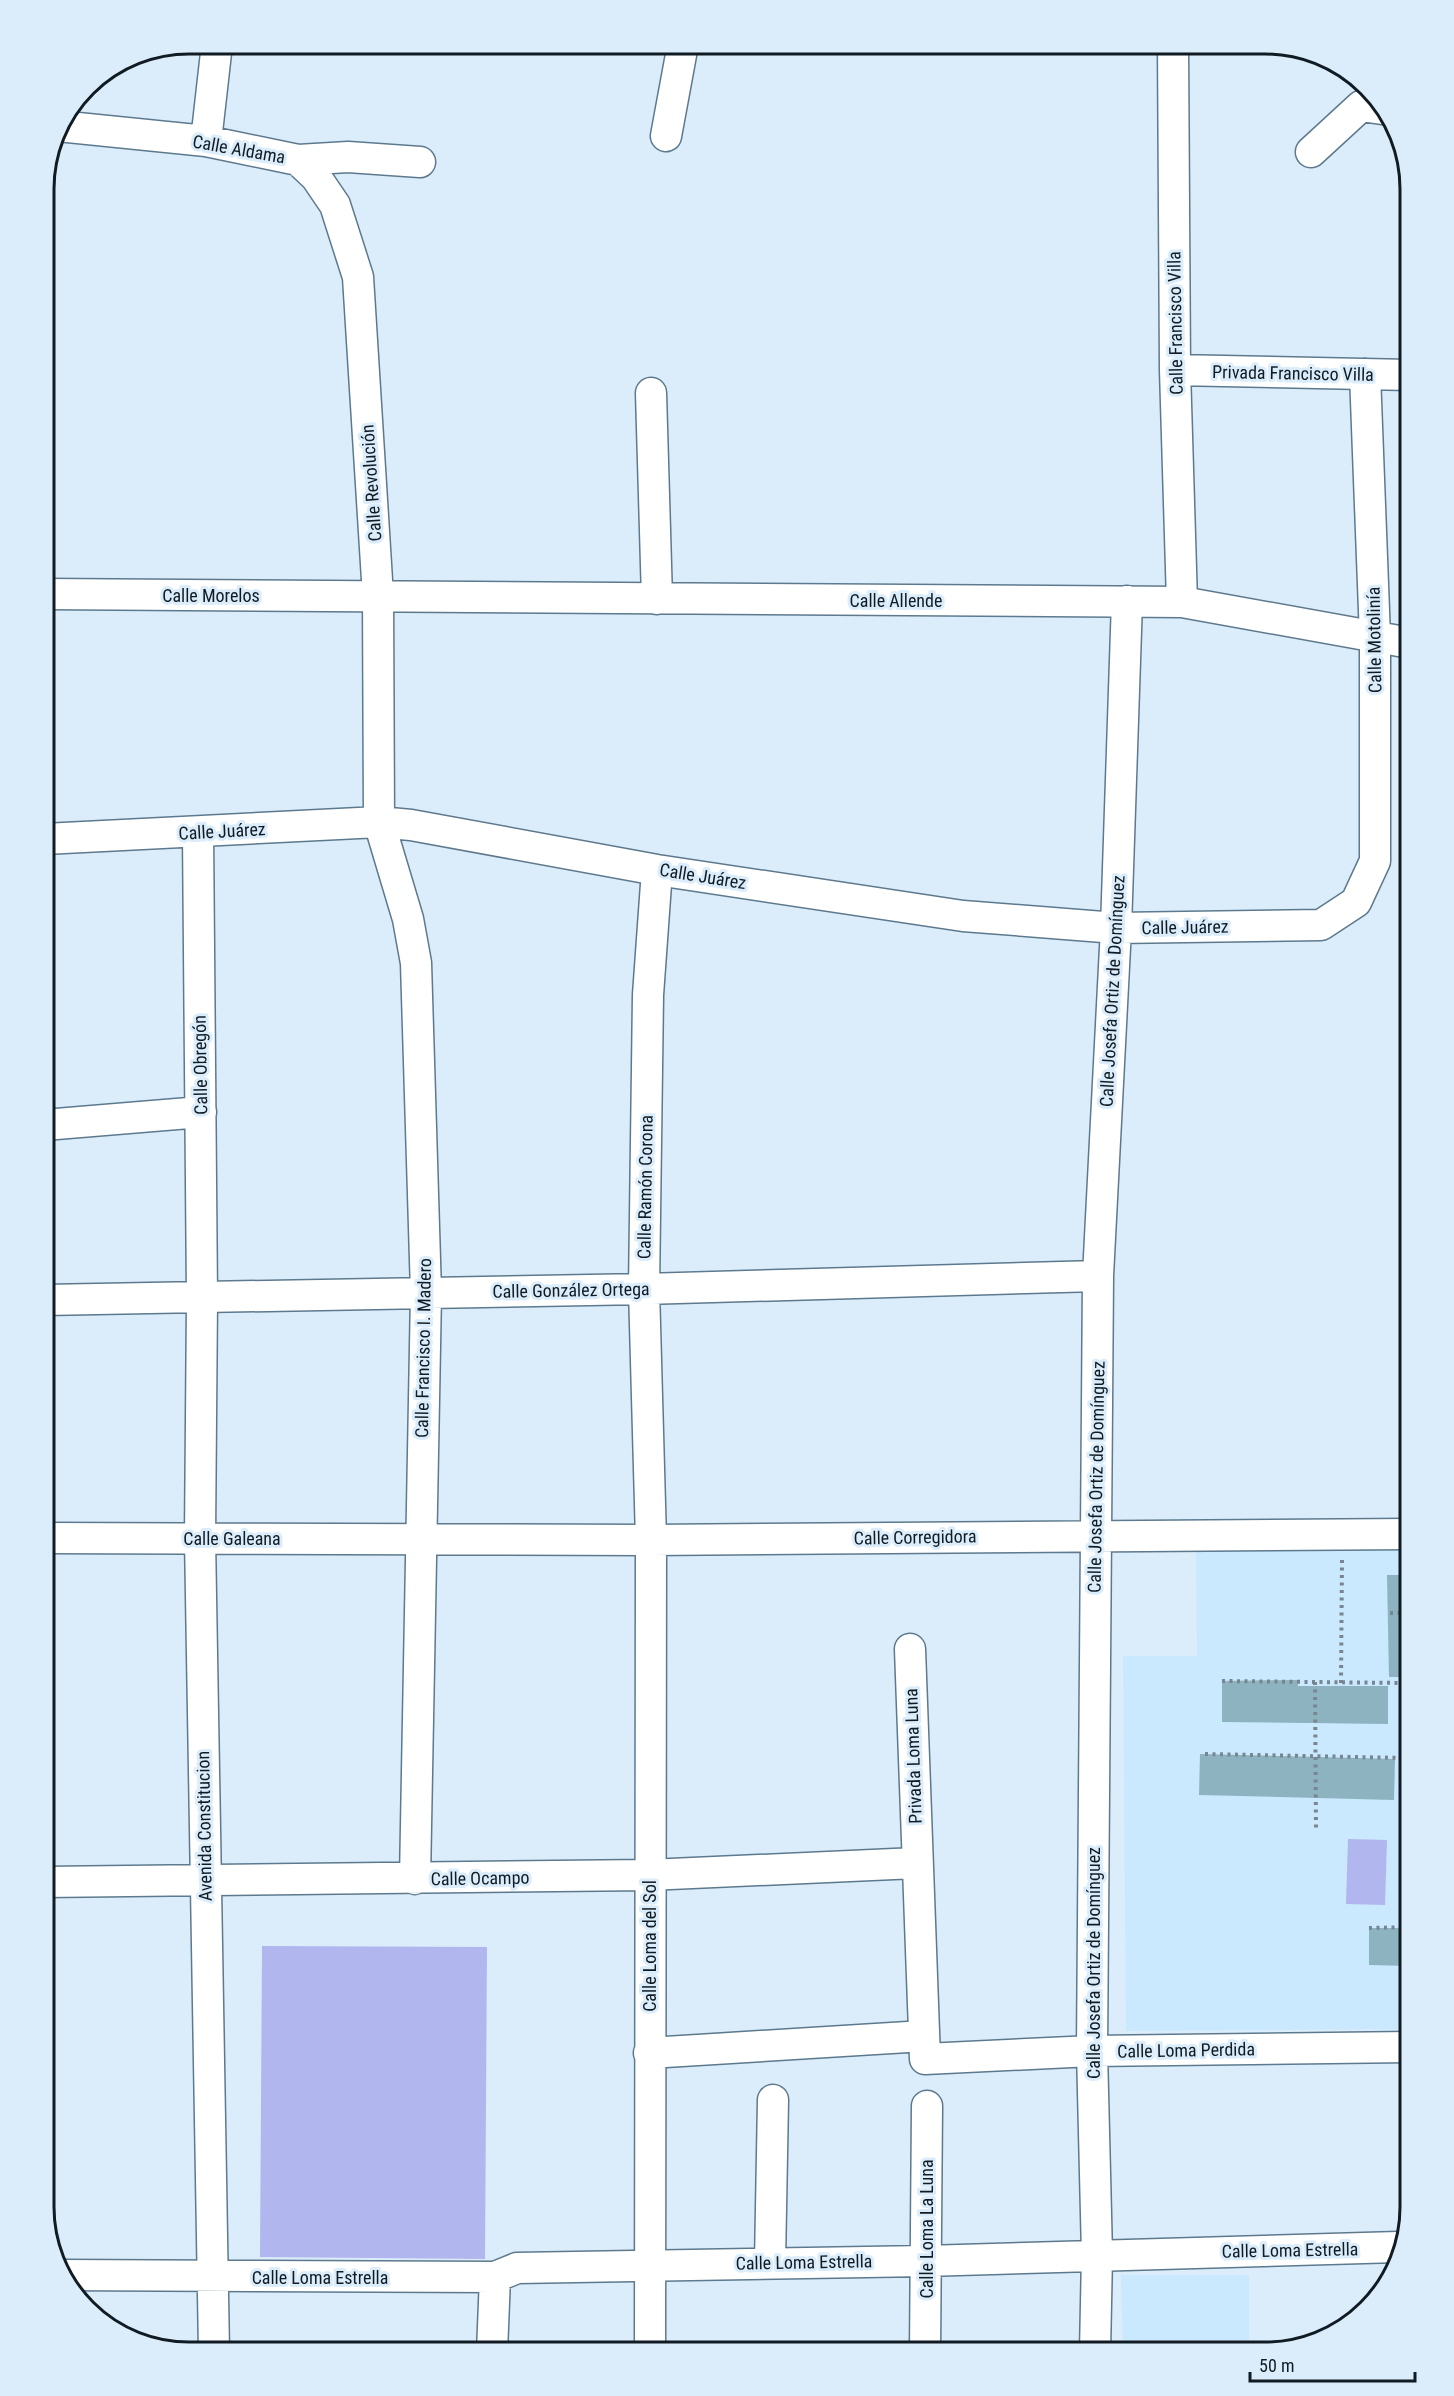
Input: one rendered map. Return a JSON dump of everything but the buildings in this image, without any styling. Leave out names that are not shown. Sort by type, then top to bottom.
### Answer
[{"type":"street","points":[[206,141],[216,54]]},
{"type":"street","points":[[666,136],[681,54]]},
{"type":"street","name":"Calle Francisco Villa","points":[[1173,54],[1175,370],[1182,602]]},
{"type":"street","points":[[1311,152],[1366,99]]},
{"type":"street","name":"Calle Aldama","points":[[69,127],[206,141],[298,160],[348,157],[420,162]]},
{"type":"street","name":"Calle Revolución","points":[[298,160],[316,177],[334,205],[358,277],[378,596],[379,822]]},
{"type":"street","name":"Privada Francisco Villa","points":[[1175,370],[1400,375]]},
{"type":"street","name":"Calle Motolinía","points":[[1356,902],[1375,861],[1375,638],[1365,374]]},
{"type":"street","points":[[651,393],[657,599]]},
{"type":"street","name":"Calle Morelos","points":[[54,594],[378,596]]},
{"type":"street","name":"Calle Allende","points":[[378,596],[1182,602],[1400,642]]},
{"type":"street","name":"Calle Josefa Ortiz de Domínguez","points":[[1095,2342],[1097,2254],[1092,2051],[1098,1276],[1116,927],[1127,601]]},
{"type":"street","name":"Calle Juárez","points":[[54,838],[379,822],[411,825],[657,870],[963,915],[1116,927],[1321,925],[1356,902]]},
{"type":"street","name":"Calle Francisco I. Madero","points":[[379,822],[408,919],[416,963],[426,1293],[415,1879]]},
{"type":"street","name":"Calle Obregón","points":[[198,832],[202,1299]]},
{"type":"street","name":"Calle Ramón Corona","points":[[651,1540],[644,1289],[648,995],[657,870]]},
{"type":"street","points":[[54,1125],[201,1112]]},
{"type":"street","name":"Calle González Ortega","points":[[54,1300],[202,1299],[644,1289],[1098,1276]]},
{"type":"street","name":"Avenida Constitucion","points":[[202,1299],[200,1538],[214,2342]]},
{"type":"street","name":"Calle Corregidora","points":[[420,1538],[651,1540],[1400,1534]]},
{"type":"street","name":"Calle Galeana","points":[[54,1538],[420,1538]]},
{"type":"street","name":"Calle Loma del Sol","points":[[650,2342],[648,1875],[651,1540]]},
{"type":"street","name":"Privada Loma Luna","points":[[910,1649],[916,1863]]},
{"type":"street","points":[[916,1863],[924,2047]]},
{"type":"street","name":"Calle Ocampo","points":[[54,1882],[648,1875],[916,1863]]},
{"type":"street","name":"Calle Loma Perdida","points":[[650,2053],[924,2047],[1092,2051],[1400,2047]]},
{"type":"street","points":[[770,2262],[773,2100]]},
{"type":"street","name":"Calle Loma La Luna","points":[[926,2342],[927,2106]]},
{"type":"street","name":"Calle Loma Estrella","points":[[73,2275],[212,2278],[495,2277],[517,2268],[651,2263],[926,2261],[1097,2254],[1394,2247]]},
{"type":"street","points":[[492,2342],[495,2277]]},
{"type":"path","points":[[1341,1683],[1342,1534]]},
{"type":"path","points":[[1390,1612],[1400,1613]]},
{"type":"path","points":[[1221,1681],[1400,1683]]},
{"type":"path","points":[[1315,1682],[1316,1831]]},
{"type":"path","points":[[1205,1754],[1400,1758]]},
{"type":"path","points":[[1369,1928],[1400,1927]]},
{"type":"shaded area","points":[[1400,1545],[1400,2029],[1126,2031],[1123,1656],[1197,1656],[1196,1547]]},
{"type":"shaded area","points":[[1348,1839],[1387,1840],[1385,1905],[1346,1904]]},
{"type":"shaded area","points":[[262,1946],[487,1947],[485,2259],[260,2257]]},
{"type":"shaded area","points":[[1121,2275],[1249,2275],[1249,2342],[1123,2342]]}]
